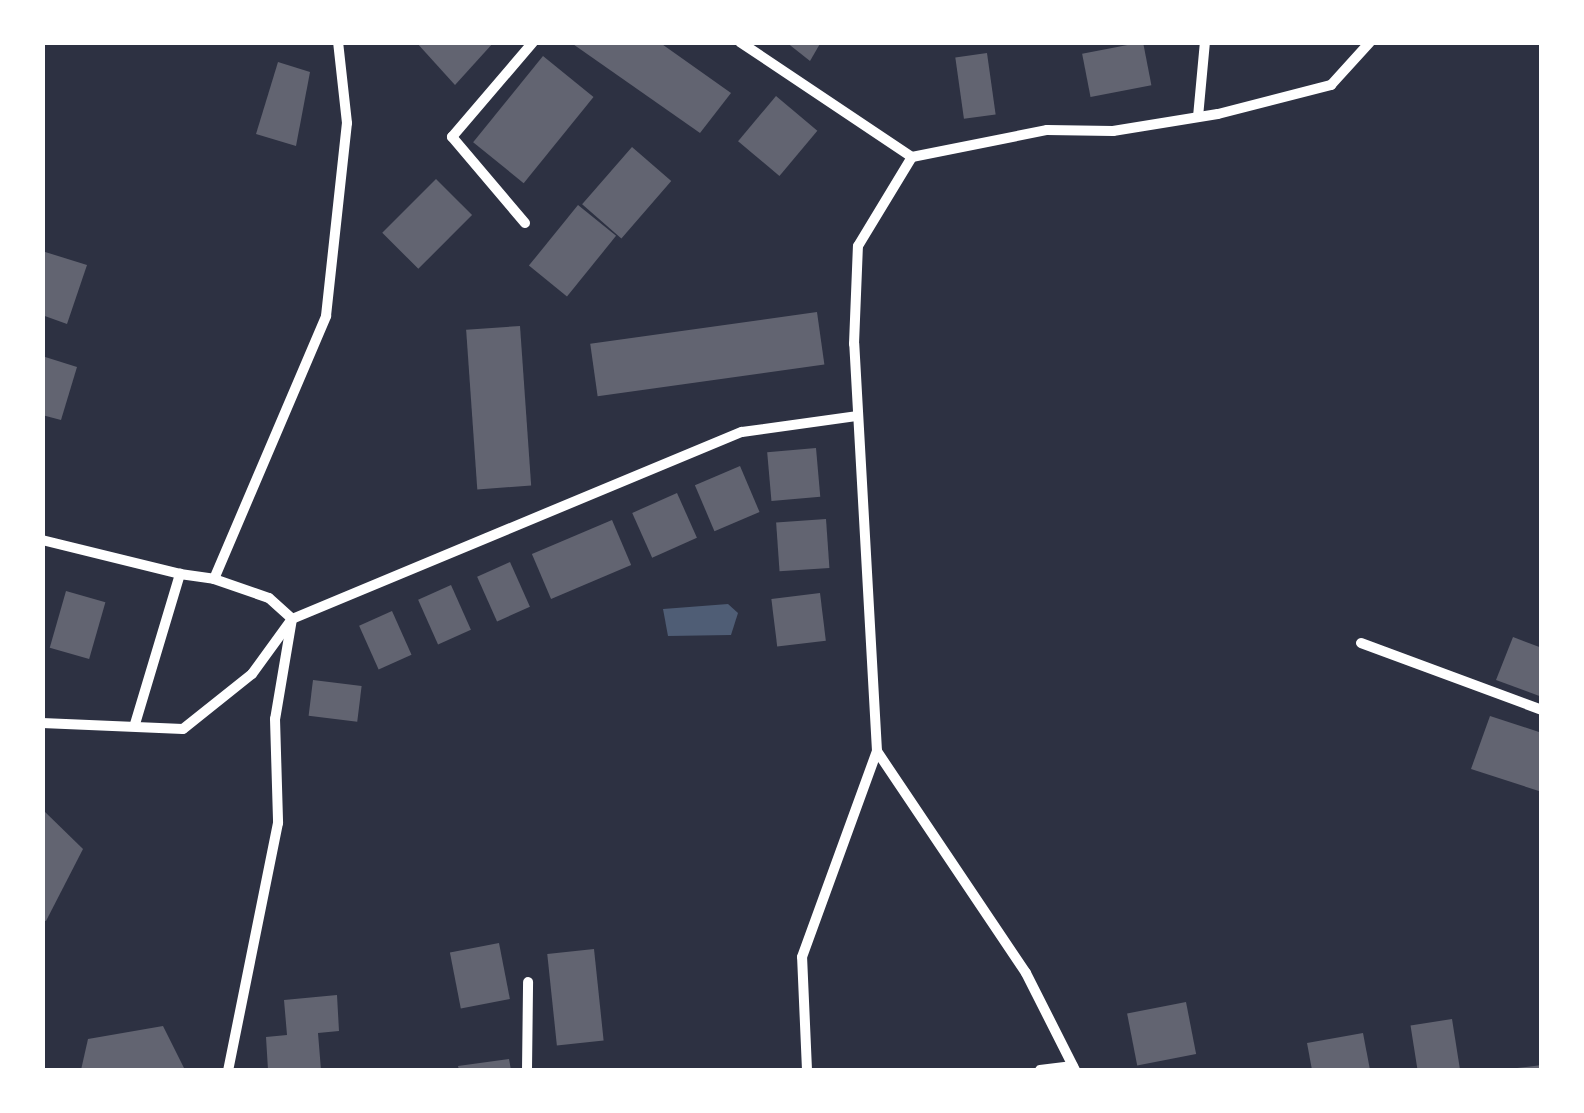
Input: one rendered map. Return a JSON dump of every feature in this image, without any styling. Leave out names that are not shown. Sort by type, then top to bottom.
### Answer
[{"type":"street","points":[[214,578],[326,316],[346,123],[338,42]]},
{"type":"street","points":[[525,222],[452,137],[533,42]]},
{"type":"street","points":[[740,42],[912,157],[1047,130],[1198,117],[1331,85],[1370,42]]},
{"type":"street","points":[[1198,117],[1205,42]]},
{"type":"street","points":[[807,1070],[802,957],[877,751],[858,416],[858,246],[912,157]]},
{"type":"street","points":[[42,723],[182,729],[252,674],[292,619],[742,432],[858,416]]},
{"type":"street","points":[[42,540],[180,574],[214,578],[269,598],[292,619]]},
{"type":"street","points":[[135,724],[180,574]]},
{"type":"street","points":[[228,1070],[278,823],[276,718],[292,619]]},
{"type":"street","points":[[1362,643],[1542,710]]},
{"type":"street","points":[[877,751],[1026,973],[1074,1068],[1040,1070]]},
{"type":"street","points":[[528,982],[528,1070]]},
{"type":"water","points":[[728,604],[738,613],[731,635],[668,636],[663,609]]},
{"type":"building","points":[[416,42],[494,42],[455,85]]},
{"type":"building","points":[[570,42],[659,42],[731,93],[700,133]]},
{"type":"building","points":[[786,42],[821,42],[810,61]]},
{"type":"building","points":[[1143,42],[1151,85],[1091,97],[1082,54]]},
{"type":"building","points":[[987,53],[996,114],[964,119],[955,57]]},
{"type":"building","points":[[543,56],[594,97],[524,183],[473,142]]},
{"type":"building","points":[[278,62],[310,72],[296,146],[256,134]]},
{"type":"building","points":[[776,96],[817,131],[779,176],[738,141]]},
{"type":"building","points":[[632,147],[671,181],[621,238],[582,204]]},
{"type":"building","points":[[436,179],[472,215],[418,269],[382,233]]},
{"type":"building","points":[[578,205],[616,236],[567,296],[529,266]]},
{"type":"building","points":[[42,251],[87,265],[67,324],[42,315]]},
{"type":"building","points":[[817,312],[824,364],[598,396],[590,344]]},
{"type":"building","points":[[520,326],[531,486],[477,489],[466,330]]},
{"type":"building","points":[[42,356],[77,367],[61,420],[42,415]]},
{"type":"building","points":[[816,448],[820,497],[771,501],[767,452]]},
{"type":"building","points":[[740,466],[760,512],[714,531],[695,485]]},
{"type":"building","points":[[677,493],[697,538],[652,558],[632,513]]},
{"type":"building","points":[[826,519],[829,568],[780,571],[776,522]]},
{"type":"building","points":[[612,520],[631,565],[551,599],[532,554]]},
{"type":"building","points":[[510,562],[530,607],[497,621],[477,577]]},
{"type":"building","points":[[451,585],[471,630],[438,644],[418,600]]},
{"type":"building","points":[[66,591],[105,602],[89,659],[50,648]]},
{"type":"building","points":[[820,593],[826,641],[777,647],[771,599]]},
{"type":"building","points":[[392,611],[412,655],[379,669],[359,626]]},
{"type":"building","points":[[1513,637],[1542,648],[1542,697],[1496,680]]},
{"type":"building","points":[[313,680],[362,686],[357,722],[309,716]]},
{"type":"building","points":[[1490,716],[1542,733],[1542,792],[1471,769]]},
{"type":"building","points":[[42,809],[83,849],[46,921],[42,920]]},
{"type":"building","points":[[499,943],[510,999],[461,1008],[450,953]]},
{"type":"building","points":[[594,949],[604,1040],[557,1045],[547,954]]},
{"type":"building","points":[[337,995],[339,1031],[318,1033],[321,1070],[268,1070],[266,1037],[287,1035],[284,1000]]},
{"type":"building","points":[[1186,1002],[1196,1054],[1137,1065],[1127,1013]]},
{"type":"building","points":[[1452,1019],[1460,1068],[1418,1070],[1411,1026]]},
{"type":"building","points":[[163,1026],[185,1070],[81,1070],[88,1039]]},
{"type":"building","points":[[1363,1033],[1370,1070],[1312,1070],[1307,1043]]},
{"type":"building","points":[[509,1059],[511,1070],[459,1070],[458,1066]]},
{"type":"building","points":[[1542,1065],[1542,1070],[1517,1070],[1517,1068]]}]
